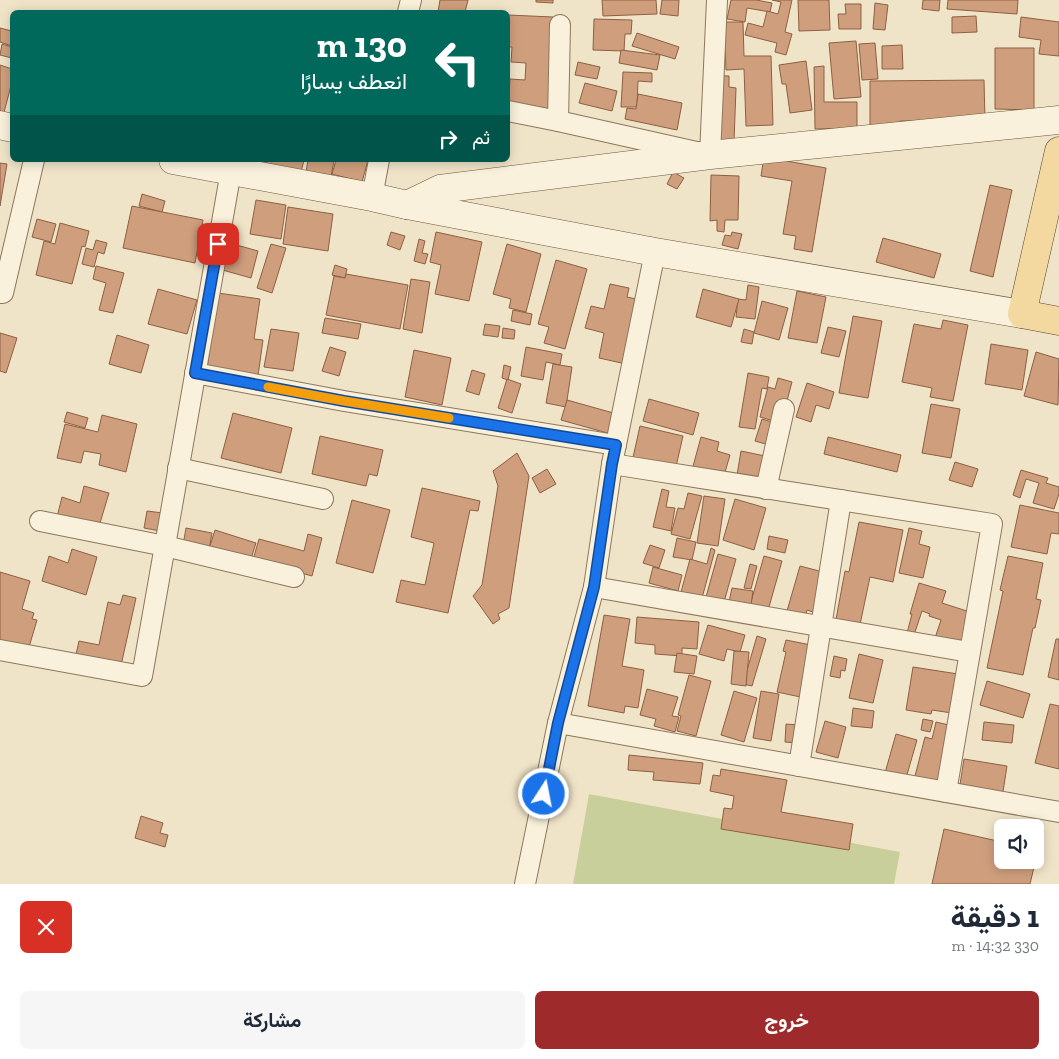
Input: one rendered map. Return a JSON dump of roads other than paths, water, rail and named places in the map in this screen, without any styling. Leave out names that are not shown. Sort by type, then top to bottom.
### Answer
[{"type":"main road","points":[[408,205],[440,189],[710,155],[1059,120]]},
{"type":"main road","points":[[1022,314],[1059,151]]},
{"type":"main road","points":[[183,162],[655,252],[1059,321]]},
{"type":"street","points":[[510,111],[558,120],[710,155],[717,0]]},
{"type":"street","points":[[558,120],[560,25]]},
{"type":"street","points":[[0,293],[3,294],[34,162]]},
{"type":"street","points":[[372,197],[379,162]]},
{"type":"street","points":[[0,650],[142,676],[230,171]]},
{"type":"street","points":[[525,884],[558,723],[594,587],[614,454],[655,252]]},
{"type":"street","points":[[195,373],[614,454],[766,488],[992,524],[946,792]]},
{"type":"street","points":[[766,488],[784,409]]},
{"type":"street","points":[[178,468],[324,499]]},
{"type":"street","points":[[799,766],[841,500]]},
{"type":"street","points":[[40,521],[164,546],[294,578]]},
{"type":"street","points":[[594,587],[969,652]]},
{"type":"street","points":[[558,723],[1059,812]]}]
